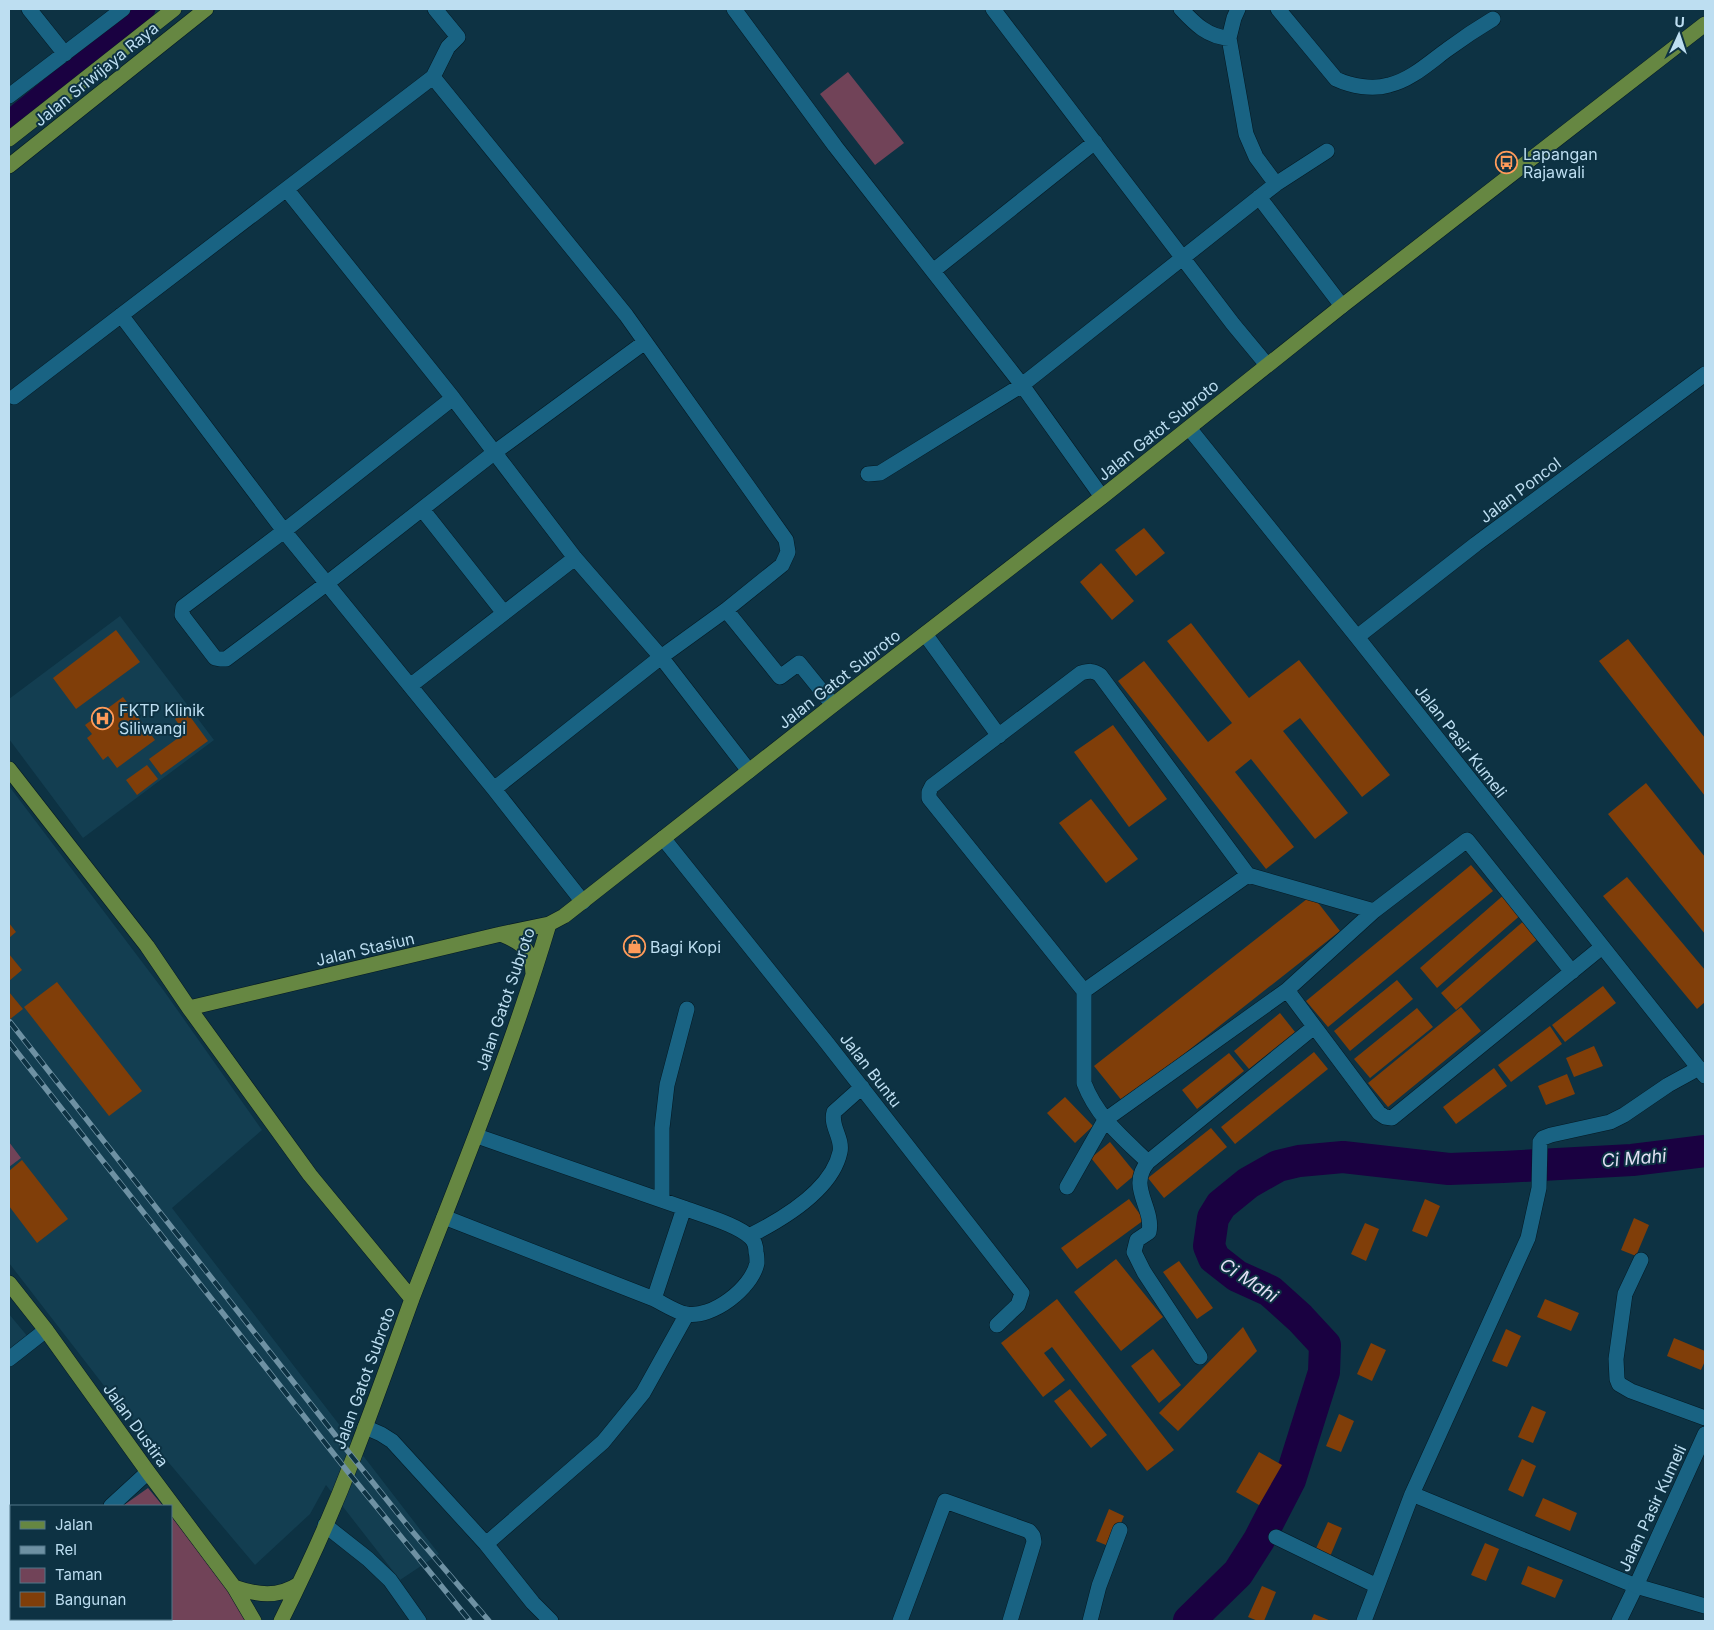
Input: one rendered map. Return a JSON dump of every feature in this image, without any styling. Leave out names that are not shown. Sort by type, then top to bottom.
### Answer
[{"type":"main road","name":"Jalan Sriwijaya Raya","points":[[9,139],[174,9]]},
{"type":"main road","name":"Jalan Sriwijaya Raya","points":[[9,166],[206,9]]},
{"type":"main road","name":"Jalan Gatot Subroto","points":[[281,1621],[348,1472],[412,1299],[477,1136],[533,979],[549,924],[583,902],[833,705],[1102,497],[1342,306],[1705,24]]},
{"type":"main road","points":[[9,769],[147,946],[189,1008],[310,1175],[412,1299]]},
{"type":"main road","name":"Jalan Stasiun","points":[[189,1008],[549,924]]},
{"type":"main road","points":[[501,934],[518,941],[529,953],[533,979]]},
{"type":"main road","name":"Jalan Dustira","points":[[9,1283],[46,1330],[148,1472],[234,1587],[254,1621]]},
{"type":"main road","points":[[234,1587],[246,1591],[270,1594],[288,1591],[299,1584]]},
{"type":"street","points":[[29,9],[65,54]]},
{"type":"street","points":[[9,96],[121,9]]},
{"type":"street","points":[[14,397],[287,190],[433,76],[448,47],[458,37],[435,9]]},
{"type":"street","points":[[734,9],[835,146],[1022,385],[1102,497]]},
{"type":"street","points":[[993,9],[1267,366]]},
{"type":"street","points":[[1181,9],[1193,22],[1210,34],[1229,38]]},
{"type":"street","points":[[1238,9],[1229,38],[1246,134],[1256,157],[1276,184]]},
{"type":"street","points":[[1278,9],[1336,78],[1357,86],[1386,86],[1396,83],[1416,72],[1493,19]]},
{"type":"street","points":[[433,76],[626,315],[786,540],[788,552],[782,565],[494,789]]},
{"type":"street","points":[[933,271],[1095,142]]},
{"type":"street","points":[[868,474],[880,473],[1022,385],[1258,197],[1327,151]]},
{"type":"street","points":[[287,190],[453,398],[575,558],[661,658],[750,770]]},
{"type":"street","points":[[1258,197],[1342,306]]},
{"type":"street","points":[[121,315],[284,531],[494,789],[583,902]]},
{"type":"street","points":[[453,398],[284,531],[182,607],[182,615],[215,658],[226,658],[326,584],[494,452],[645,342]]},
{"type":"street","name":"Jalan Poncol","points":[[1357,637],[1476,544],[1705,374]]},
{"type":"street","name":"Jalan Pasir Kumeli","points":[[1189,428],[1702,1072]]},
{"type":"street","points":[[422,509],[504,613]]},
{"type":"street","points":[[410,686],[575,558]]},
{"type":"street","points":[[726,610],[780,677],[799,663],[833,705]]},
{"type":"street","points":[[925,634],[999,736]]},
{"type":"street","points":[[1148,1162],[1105,1120],[1088,1094],[1084,1083],[1084,991],[929,798],[932,786],[1081,673],[1095,671],[1100,675],[1248,875],[1374,911]]},
{"type":"street","name":"Jalan Buntu","points":[[663,838],[1022,1293],[1018,1305],[997,1325]]},
{"type":"street","points":[[1067,1187],[1105,1120],[1287,990],[1374,911],[1467,840],[1572,972]]},
{"type":"street","points":[[1084,991],[1248,875]]},
{"type":"street","points":[[1287,990],[1379,1113],[1385,1117],[1392,1118],[1602,947]]},
{"type":"street","points":[[662,1200],[662,1128],[667,1085],[688,1010]]},
{"type":"street","points":[[1200,1357],[1144,1272],[1134,1252],[1136,1240],[1149,1232],[1151,1224],[1141,1194],[1140,1186],[1143,1168],[1314,1028]]},
{"type":"street","points":[[1364,1621],[1412,1494],[1528,1238],[1538,1198],[1540,1142],[1543,1138],[1610,1122],[1624,1115],[1668,1085],[1702,1072]]},
{"type":"street","points":[[749,1236],[770,1225],[805,1201],[825,1181],[841,1152],[841,1145],[832,1117],[834,1112],[862,1088]]},
{"type":"street","points":[[444,1217],[687,1314],[708,1312],[721,1307],[751,1277],[757,1264],[756,1248],[753,1240],[734,1227],[477,1136]]},
{"type":"street","points":[[654,1300],[684,1208]]},
{"type":"street","points":[[1641,1260],[1625,1294],[1616,1359],[1619,1384],[1705,1418]]},
{"type":"street","points":[[486,1544],[603,1442],[643,1393],[687,1314]]},
{"type":"street","points":[[9,1359],[46,1330]]},
{"type":"street","points":[[365,1427],[392,1441],[486,1544],[533,1603],[551,1621]]},
{"type":"street","name":"Jalan Pasir Kumeli","points":[[1705,1434],[1636,1586],[1705,1606]]},
{"type":"street","points":[[112,1505],[148,1472]]},
{"type":"street","points":[[1412,1494],[1636,1586],[1620,1621]]},
{"type":"street","points":[[905,1620],[945,1501],[1029,1531],[1033,1536],[1034,1542],[1010,1621]]},
{"type":"street","points":[[325,1525],[368,1559],[390,1580],[419,1621]]},
{"type":"street","points":[[1090,1621],[1120,1530]]},
{"type":"street","points":[[1276,1537],[1377,1586]]},
{"type":"shaded area","name":"FKTP Klinik Siliwangi","points":[[120,616],[214,740],[83,838],[9,739],[9,699]]},
{"type":"shaded area","points":[[9,786],[164,991],[262,1130],[172,1208],[439,1554],[400,1580],[326,1485],[310,1514],[255,1565],[105,1387],[9,1263]]},
{"type":"shaded area","points":[[9,1314],[28,1337],[9,1352]]},
{"type":"green space","points":[[848,72],[904,143],[875,165],[820,94]]},
{"type":"green space","points":[[9,1142],[21,1158],[9,1167]]},
{"type":"green space","points":[[148,1488],[162,1505],[124,1505]]},
{"type":"green space","points":[[172,1517],[226,1582],[247,1621],[58,1621],[172,1620]]},
{"type":"building","points":[[1144,528],[1165,553],[1136,576],[1115,550]]},
{"type":"building","points":[[1101,563],[1134,601],[1112,620],[1080,582]]},
{"type":"building","points":[[1191,623],[1249,698],[1299,660],[1390,775],[1362,797],[1300,718],[1283,731],[1348,813],[1315,839],[1251,759],[1235,772],[1294,847],[1266,869],[1118,681],[1144,661],[1208,742],[1232,723],[1167,641]]},
{"type":"building","points":[[116,630],[140,662],[76,709],[53,678]]},
{"type":"building","points":[[1628,639],[1705,738],[1705,796],[1599,661]]},
{"type":"building","points":[[123,697],[155,740],[117,768],[108,756],[103,760],[87,738],[92,734],[85,725]]},
{"type":"building","points":[[186,711],[208,741],[161,775],[149,759],[185,733],[175,719]]},
{"type":"building","points":[[1113,725],[1167,799],[1129,827],[1074,752]]},
{"type":"building","points":[[147,765],[158,779],[137,795],[126,780]]},
{"type":"building","points":[[1646,783],[1705,857],[1705,934],[1608,814]]},
{"type":"building","points":[[1091,799],[1138,859],[1106,883],[1059,823]]},
{"type":"building","points":[[1471,865],[1493,891],[1328,1027],[1306,1001]]},
{"type":"building","points":[[1627,877],[1705,970],[1705,1002],[1697,1009],[1603,896]]},
{"type":"building","points":[[1506,893],[1523,913],[1437,988],[1420,968]]},
{"type":"building","points":[[1312,895],[1340,931],[1123,1102],[1094,1066]]},
{"type":"building","points":[[1526,919],[1541,936],[1456,1010],[1441,993]]},
{"type":"building","points":[[9,923],[16,932],[9,938]]},
{"type":"building","points":[[9,954],[22,970],[9,981]]},
{"type":"building","points":[[1397,980],[1413,999],[1350,1051],[1334,1031]]},
{"type":"building","points":[[57,982],[142,1091],[109,1116],[24,1007]]},
{"type":"building","points":[[1603,986],[1616,1003],[1565,1042],[1552,1025]]},
{"type":"building","points":[[9,992],[23,1009],[9,1020]]},
{"type":"building","points":[[1461,1007],[1481,1031],[1388,1107],[1368,1083]]},
{"type":"building","points":[[1417,1008],[1433,1027],[1370,1078],[1354,1059]]},
{"type":"building","points":[[1280,1013],[1295,1032],[1249,1069],[1234,1051]]},
{"type":"building","points":[[1550,1026],[1562,1044],[1511,1082],[1498,1065]]},
{"type":"building","points":[[1594,1046],[1603,1066],[1574,1077],[1566,1058]]},
{"type":"building","points":[[1314,1052],[1328,1069],[1235,1144],[1221,1127]]},
{"type":"building","points":[[1229,1053],[1244,1071],[1197,1109],[1182,1090]]},
{"type":"building","points":[[1494,1068],[1507,1086],[1456,1124],[1443,1107]]},
{"type":"building","points":[[1567,1074],[1575,1094],[1546,1105],[1538,1086]]},
{"type":"building","points":[[1065,1097],[1093,1126],[1075,1143],[1047,1113]]},
{"type":"building","points":[[1211,1128],[1227,1147],[1164,1198],[1148,1178]]},
{"type":"building","points":[[1110,1142],[1136,1174],[1117,1190],[1091,1158]]},
{"type":"building","points":[[22,1160],[68,1219],[37,1243],[9,1206],[9,1171]]},
{"type":"building","points":[[1129,1199],[1144,1220],[1077,1269],[1061,1248]]},
{"type":"building","points":[[1425,1199],[1440,1206],[1427,1237],[1412,1231]]},
{"type":"building","points":[[1634,1218],[1649,1225],[1636,1256],[1621,1250]]},
{"type":"building","points":[[1365,1223],[1379,1229],[1366,1261],[1351,1254]]},
{"type":"building","points":[[1116,1259],[1163,1317],[1121,1351],[1074,1292]]},
{"type":"building","points":[[1179,1261],[1213,1308],[1197,1319],[1163,1272]]},
{"type":"building","points":[[1057,1299],[1174,1450],[1147,1471],[1052,1347],[1044,1353],[1065,1380],[1043,1397],[1001,1343]]},
{"type":"building","points":[[1545,1299],[1579,1313],[1571,1331],[1537,1317]]},
{"type":"building","points":[[1243,1327],[1257,1351],[1178,1431],[1159,1413]]},
{"type":"building","points":[[1506,1329],[1521,1336],[1507,1367],[1492,1361]]},
{"type":"building","points":[[1674,1338],[1705,1351],[1705,1361],[1701,1370],[1667,1356]]},
{"type":"building","points":[[1371,1343],[1386,1350],[1372,1381],[1357,1374]]},
{"type":"building","points":[[1153,1349],[1181,1385],[1159,1403],[1131,1366]]},
{"type":"building","points":[[1070,1389],[1107,1435],[1091,1448],[1054,1401]]},
{"type":"building","points":[[1532,1406],[1546,1412],[1533,1443],[1518,1437]]},
{"type":"building","points":[[1339,1414],[1354,1421],[1341,1452],[1326,1446]]},
{"type":"building","points":[[1259,1452],[1282,1465],[1259,1505],[1236,1492]]},
{"type":"building","points":[[1522,1459],[1536,1466],[1523,1497],[1508,1490]]},
{"type":"building","points":[[1543,1498],[1577,1513],[1570,1531],[1535,1516]]},
{"type":"building","points":[[1109,1509],[1124,1516],[1111,1547],[1096,1541]]},
{"type":"building","points":[[1328,1522],[1342,1528],[1329,1559],[1314,1553]]},
{"type":"building","points":[[1485,1543],[1499,1549],[1486,1581],[1471,1575]]},
{"type":"building","points":[[1528,1566],[1563,1580],[1555,1598],[1521,1584]]},
{"type":"building","points":[[1262,1586],[1276,1592],[1264,1621],[1258,1621],[1248,1617]]},
{"type":"building","points":[[1314,1614],[1331,1621],[1311,1621]]},
{"type":"waterway","points":[[9,120],[146,9]]},
{"type":"waterway","name":"Ci Mahi","points":[[1189,1621],[1238,1573],[1259,1540],[1290,1480],[1324,1372],[1325,1345],[1300,1318],[1270,1291],[1237,1276],[1214,1258],[1209,1246],[1213,1218],[1221,1205],[1248,1183],[1278,1166],[1299,1161],[1343,1157],[1449,1169],[1632,1160],[1705,1151]]},
{"type":"railway","points":[[10,1022],[354,1459],[412,1531],[489,1621]]},
{"type":"railway","points":[[9,1042],[348,1472],[470,1621]]},
{"type":"place","name":"Lapangan Rajawali","points":[[1507,163]]},
{"type":"place","name":"FKTP Klinik Siliwangi","points":[[103,719]]},
{"type":"place","name":"Bagi Kopi","points":[[634,947]]}]
